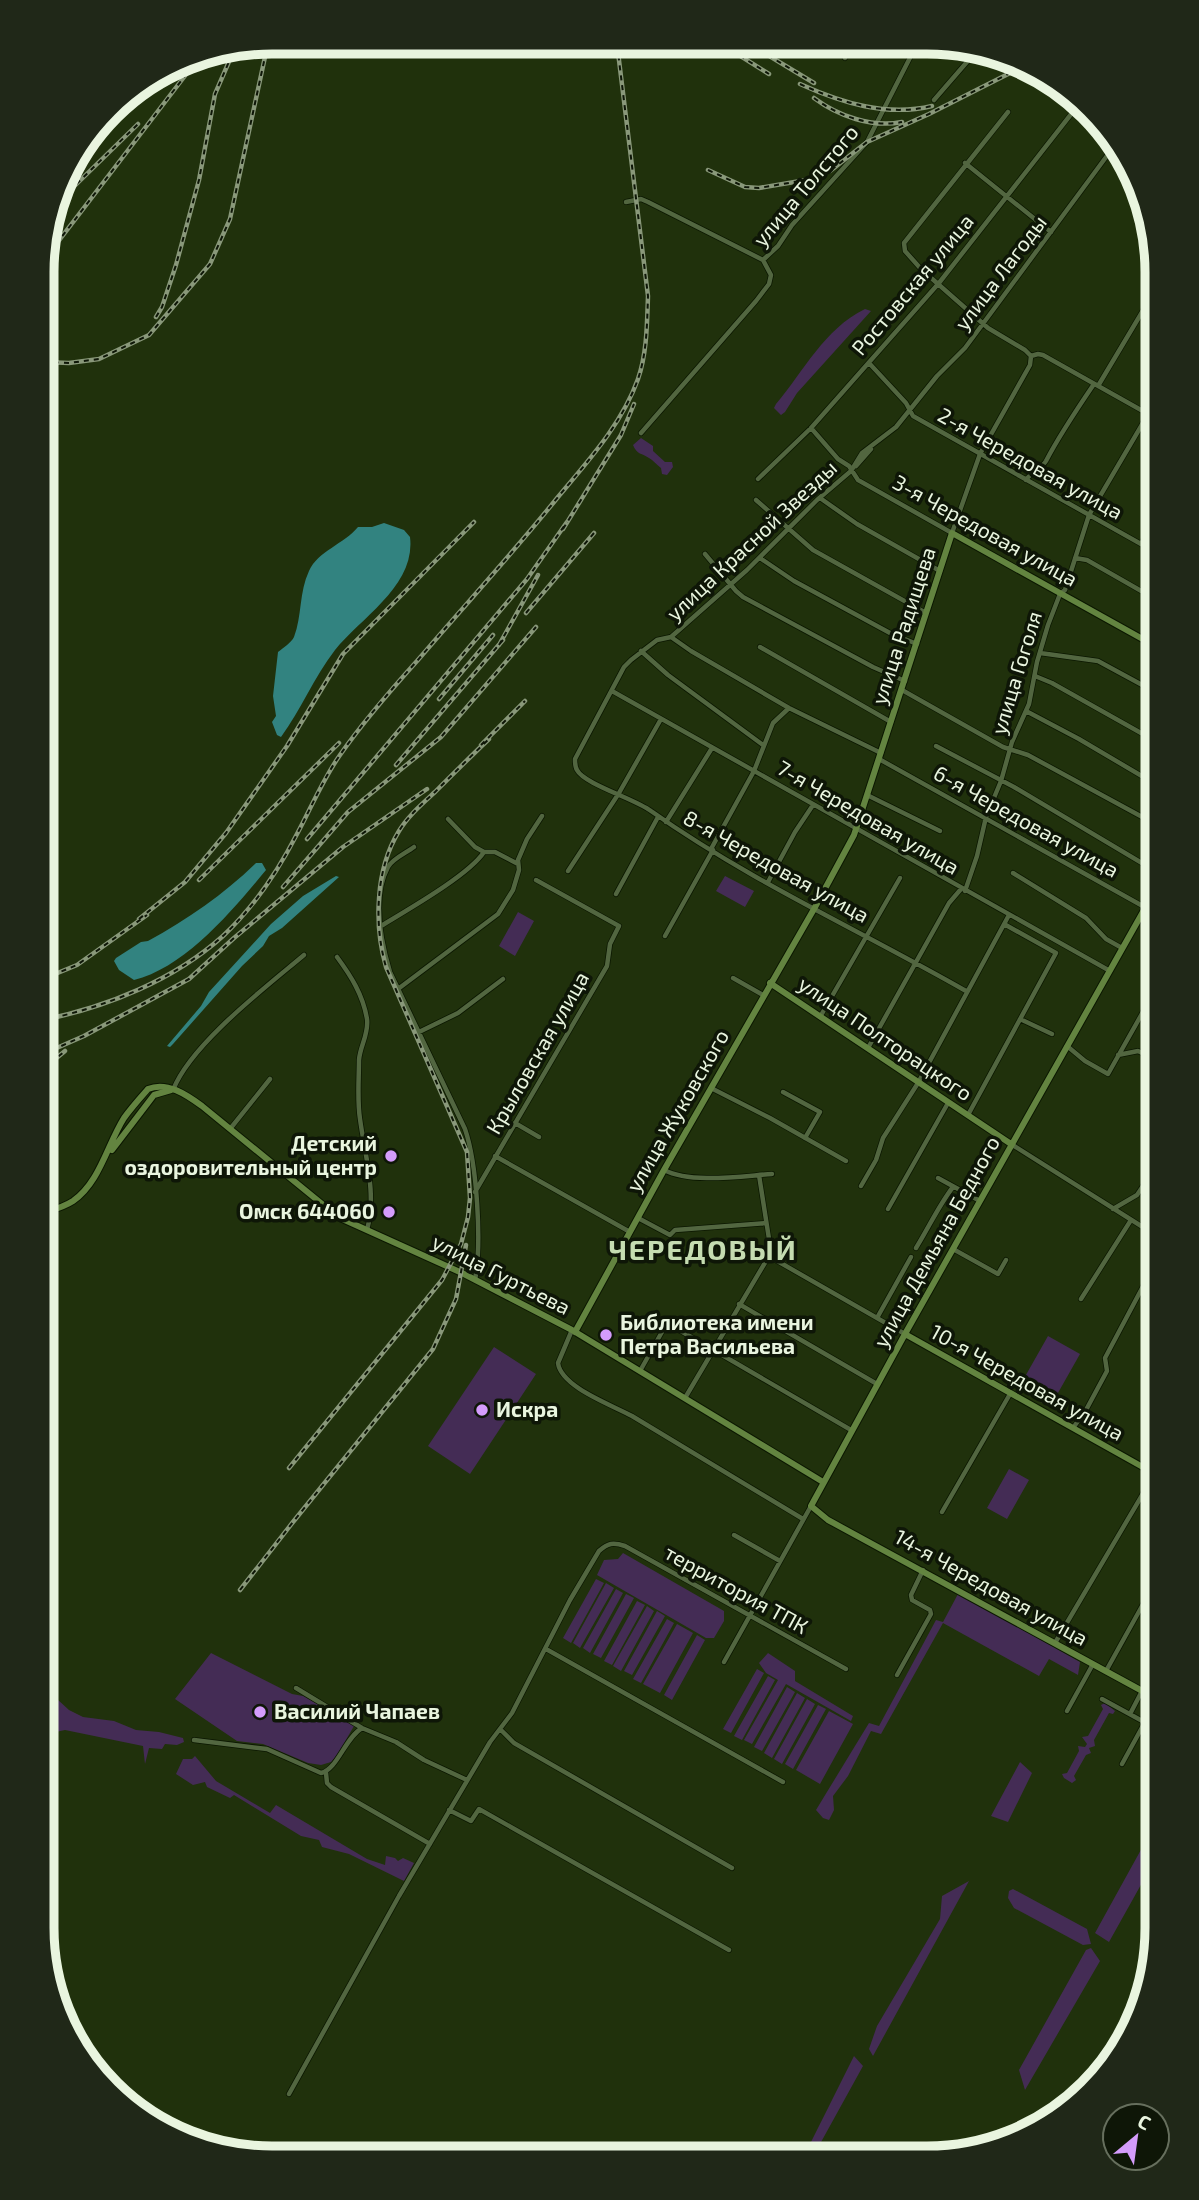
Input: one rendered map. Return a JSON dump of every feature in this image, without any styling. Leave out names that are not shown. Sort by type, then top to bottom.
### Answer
[{"type":"main road","name":"улица Радищева","points":[[814,909],[856,829],[952,533]]},
{"type":"main road","name":"3-я Чередовая улица","points":[[952,533],[1145,640]]},
{"type":"main road","name":"улица Демьяна Бедного","points":[[811,1506],[1145,908]]},
{"type":"main road","name":"улица Жуковского","points":[[573,1331],[814,909]]},
{"type":"main road","name":"улица Полторацкого","points":[[770,983],[1012,1144]]},
{"type":"main road","points":[[54,1209],[75,1200],[85,1190],[124,1118],[148,1089],[157,1086],[173,1090]]},
{"type":"main road","name":"улица Гуртьева","points":[[173,1090],[190,1097],[326,1209],[475,1280],[573,1331],[823,1482]]},
{"type":"main road","name":"10-я Чередовая улица","points":[[905,1334],[1144,1466]]},
{"type":"main road","name":"14-я Чередовая улица","points":[[811,1506],[828,1520],[1142,1691]]},
{"type":"street","points":[[845,58],[847,54]]},
{"type":"street","name":"улица Толстого","points":[[641,433],[769,284],[771,275],[763,260],[867,142],[912,54]]},
{"type":"street","points":[[934,100],[970,58]]},
{"type":"street","points":[[1008,112],[904,243],[905,251],[921,270],[982,323],[1031,356],[1043,355],[1145,412]]},
{"type":"street","name":"Ростовская улица","points":[[758,479],[811,428],[939,283],[1074,112]]},
{"type":"street","name":"улица Лагоды","points":[[909,411],[937,376],[959,356],[1109,153]]},
{"type":"street","points":[[965,163],[1051,232]]},
{"type":"street","points":[[626,202],[641,199],[763,260]]},
{"type":"street","points":[[1026,480],[1031,471],[1046,461],[1063,430],[1096,385],[1145,306]]},
{"type":"street","name":"улица Радищева","points":[[952,533],[980,454],[1030,365],[1031,356]]},
{"type":"street","name":"2-я Чередовая улица","points":[[869,363],[906,403],[913,416],[1145,546]]},
{"type":"street","name":"улица Красной Звезды","points":[[575,765],[577,753],[624,667],[641,652],[663,638],[671,637],[760,558],[853,469],[860,456],[896,427],[909,411]]},
{"type":"street","name":"улица Гоголя","points":[[867,1048],[949,902],[963,890],[977,856],[986,817],[1001,781],[1012,742],[1026,711],[1040,653],[1060,594],[1065,590],[1089,515],[1145,419]]},
{"type":"street","name":"3-я Чередовая улица","points":[[811,428],[853,469],[858,480],[952,533]]},
{"type":"street","points":[[820,498],[857,524],[940,571]]},
{"type":"street","points":[[756,500],[813,550],[926,613]]},
{"type":"street","points":[[1141,544],[1145,537]]},
{"type":"street","points":[[705,554],[743,597],[873,667],[905,681]]},
{"type":"street","points":[[760,558],[793,581],[890,633],[917,644]]},
{"type":"street","points":[[1075,558],[1087,560],[1145,593]]},
{"type":"street","name":"6-я Чередовая улица","points":[[671,637],[789,708],[880,756],[1145,907]]},
{"type":"street","points":[[760,647],[891,722]]},
{"type":"street","points":[[641,652],[763,745]]},
{"type":"street","points":[[1040,653],[1098,661],[1145,686]]},
{"type":"street","points":[[1035,676],[1145,735]]},
{"type":"street","points":[[902,690],[1145,818]]},
{"type":"street","name":"7-я Чередовая улица","points":[[612,691],[1110,971]]},
{"type":"street","points":[[665,936],[754,771],[773,723],[789,708]]},
{"type":"street","points":[[1026,711],[1145,778]]},
{"type":"street","points":[[568,871],[619,793],[661,719]]},
{"type":"street","points":[[936,746],[1145,865]]},
{"type":"street","points":[[666,822],[712,748]]},
{"type":"street","name":"8-я Чередовая улица","points":[[575,765],[580,773],[589,779],[649,809],[787,896],[867,936],[966,991]]},
{"type":"street","points":[[867,795],[940,831]]},
{"type":"street","points":[[768,882],[813,804]]},
{"type":"street","points":[[398,989],[498,914],[513,890],[527,839],[542,816]]},
{"type":"street","points":[[616,894],[658,817]]},
{"type":"street","points":[[448,819],[475,847],[484,852],[495,852],[518,864]]},
{"type":"street","points":[[414,847],[388,867],[382,889],[382,946],[398,989],[468,1137],[475,1192],[478,1254],[475,1280]]},
{"type":"street","points":[[380,926],[440,888],[484,852]]},
{"type":"street","points":[[1013,873],[1086,918],[1107,939],[1122,948]]},
{"type":"street","points":[[820,1017],[900,878]]},
{"type":"street","name":"Крыловская улица","points":[[475,1192],[607,966],[610,944],[619,926],[536,880]]},
{"type":"street","points":[[861,1186],[876,1160],[883,1138],[918,1083],[1009,915]]},
{"type":"street","points":[[967,1115],[1056,953],[1004,924]]},
{"type":"street","points":[[173,1090],[178,1079],[218,1031],[304,955]]},
{"type":"street","points":[[337,957],[357,986],[367,1018],[367,1031],[359,1056],[359,1100],[370,1189],[371,1213],[367,1230]]},
{"type":"street","points":[[733,978],[764,995]]},
{"type":"street","points":[[419,1032],[458,1013],[503,979]]},
{"type":"street","points":[[1067,1046],[1108,1074],[1145,1009]]},
{"type":"street","points":[[1020,1019],[1052,1034]]},
{"type":"street","points":[[1118,1055],[1138,1051],[1145,1054]]},
{"type":"street","points":[[230,1129],[270,1079]]},
{"type":"street","points":[[711,1088],[846,1161]]},
{"type":"street","points":[[783,1092],[820,1112],[805,1138]]},
{"type":"street","points":[[888,1209],[948,1103]]},
{"type":"street","points":[[516,1123],[539,1137]]},
{"type":"street","name":"улица Полторацкого","points":[[1012,1144],[1144,1228]]},
{"type":"street","points":[[495,1156],[630,1232]]},
{"type":"street","points":[[664,1170],[673,1175],[690,1177],[772,1174]]},
{"type":"street","points":[[685,1398],[739,1304],[766,1261],[772,1258],[759,1175]]},
{"type":"street","points":[[939,1178],[979,1201]]},
{"type":"street","points":[[1114,1209],[1138,1195],[1144,1185]]},
{"type":"street","points":[[916,1248],[942,1206],[944,1195],[953,1187]]},
{"type":"street","points":[[638,1218],[670,1235],[676,1230],[766,1223]]},
{"type":"street","points":[[1081,1299],[1131,1220]]},
{"type":"street","points":[[953,1249],[998,1274],[1006,1260]]},
{"type":"street","points":[[877,1318],[911,1257]]},
{"type":"street","name":"10-я Чередовая улица","points":[[772,1258],[905,1334]]},
{"type":"street","points":[[1073,1429],[1107,1371],[1105,1358],[1144,1284]]},
{"type":"street","points":[[739,1304],[877,1384]]},
{"type":"street","points":[[640,1371],[667,1323],[851,1430]]},
{"type":"street","name":"улица Жуковского","points":[[573,1331],[562,1348],[558,1363],[563,1377],[803,1519]]},
{"type":"street","points":[[943,1511],[1010,1394]]},
{"type":"street","points":[[1055,1643],[1144,1490]]},
{"type":"street","name":"улица Демьяна Бедного","points":[[724,1662],[811,1506]]},
{"type":"street","points":[[734,1535],[780,1561]]},
{"type":"street","name":"территория ТПК","points":[[546,1649],[588,1569],[599,1552],[610,1544],[625,1546],[846,1669]]},
{"type":"street","points":[[897,1675],[931,1614],[930,1610],[912,1600],[911,1595],[923,1570]]},
{"type":"street","points":[[1106,1671],[1144,1602]]},
{"type":"street","points":[[289,2094],[429,1844],[516,1706],[546,1649],[783,1782]]},
{"type":"street","points":[[1067,1711],[1093,1664]]},
{"type":"street","points":[[296,1688],[362,1728],[396,1742],[467,1780]]},
{"type":"street","points":[[1130,1714],[1142,1691]]},
{"type":"street","points":[[1102,1699],[1144,1722]]},
{"type":"street","points":[[1122,1764],[1144,1724]]},
{"type":"street","points":[[362,1728],[350,1738],[326,1773],[327,1783],[429,1844]]},
{"type":"street","points":[[500,1729],[514,1743],[733,1868]]},
{"type":"street","points":[[194,1740],[267,1749],[317,1772],[326,1773]]},
{"type":"street","points":[[449,1810],[471,1821],[479,1809],[729,1950]]},
{"type":"shaded area","points":[[865,309],[871,311],[797,393],[781,415],[774,408],[776,404],[826,339],[851,317]]},
{"type":"shaded area","points":[[641,438],[653,446],[653,451],[665,462],[672,462],[673,467],[667,475],[662,474],[661,468],[635,448],[633,445]]},
{"type":"shaded area","points":[[725,876],[754,891],[745,907],[716,891]]},
{"type":"shaded area","points":[[518,912],[534,921],[515,956],[499,946]]},
{"type":"shaded area","points":[[1048,1336],[1080,1354],[1050,1407],[1018,1389]]},
{"type":"shaded area","name":"Искра","points":[[494,1347],[536,1374],[470,1474],[428,1446]]},
{"type":"shaded area","points":[[1009,1469],[1029,1480],[1007,1519],[987,1508]]},
{"type":"shaded area","points":[[623,1553],[724,1611],[724,1621],[714,1638],[706,1638],[597,1575],[604,1560],[618,1559]]},
{"type":"shaded area","points":[[596,1579],[604,1583],[571,1643],[563,1638]]},
{"type":"shaded area","points":[[606,1583],[614,1588],[580,1648],[573,1643]]},
{"type":"shaded area","points":[[616,1589],[623,1593],[590,1653],[583,1648]]},
{"type":"shaded area","points":[[626,1594],[634,1598],[601,1658],[593,1654]]},
{"type":"shaded area","points":[[958,1594],[1080,1662],[1078,1675],[1049,1659],[1039,1676],[943,1623],[881,1734],[871,1731],[848,1776],[833,1796],[834,1810],[829,1820],[823,1818],[816,1810],[869,1723],[879,1726],[936,1620],[943,1622]]},
{"type":"shaded area","points":[[637,1601],[645,1605],[612,1665],[604,1661]]},
{"type":"shaded area","points":[[647,1606],[654,1611],[621,1671],[613,1666]]},
{"type":"shaded area","points":[[657,1611],[665,1616],[632,1675],[624,1671]]},
{"type":"shaded area","points":[[667,1619],[674,1623],[641,1683],[633,1679]]},
{"type":"shaded area","points":[[677,1624],[693,1633],[660,1693],[643,1684]]},
{"type":"shaded area","points":[[697,1635],[705,1640],[672,1700],[664,1695]]},
{"type":"shaded area","name":"Василий Чапаев","points":[[211,1653],[292,1694],[303,1696],[331,1714],[352,1723],[354,1726],[336,1757],[321,1765],[308,1763],[263,1744],[237,1741],[175,1699]]},
{"type":"shaded area","points":[[768,1653],[795,1671],[795,1681],[853,1716],[851,1721],[786,1684],[752,1744],[744,1740],[778,1680],[766,1673],[759,1663]]},
{"type":"shaded area","points":[[757,1669],[764,1673],[731,1733],[723,1729]]},
{"type":"shaded area","points":[[768,1676],[775,1680],[742,1740],[734,1736]]},
{"type":"shaded area","points":[[787,1687],[795,1692],[762,1751],[754,1747]]},
{"type":"shaded area","points":[[797,1693],[805,1698],[772,1758],[764,1753]]},
{"type":"shaded area","points":[[57,1699],[69,1710],[83,1717],[114,1721],[136,1730],[159,1732],[183,1738],[184,1742],[177,1745],[165,1744],[162,1749],[149,1748],[145,1764],[143,1746],[65,1730],[54,1732],[54,1704]]},
{"type":"shaded area","points":[[807,1699],[815,1704],[782,1764],[774,1759]]},
{"type":"shaded area","points":[[1105,1703],[1115,1711],[1113,1714],[1109,1713],[1094,1740],[1095,1746],[1089,1748],[1091,1753],[1086,1755],[1074,1776],[1076,1780],[1072,1783],[1062,1774],[1067,1773],[1079,1751],[1078,1746],[1085,1747],[1087,1744],[1082,1737],[1088,1736],[1103,1709],[1101,1705]]},
{"type":"shaded area","points":[[818,1705],[826,1709],[793,1769],[785,1764]]},
{"type":"shaded area","points":[[829,1711],[853,1724],[820,1784],[796,1770]]},
{"type":"shaded area","points":[[195,1756],[216,1781],[270,1813],[276,1805],[367,1859],[385,1865],[386,1856],[398,1861],[403,1858],[414,1863],[404,1881],[349,1854],[322,1847],[319,1840],[301,1836],[234,1795],[230,1798],[207,1787],[205,1782],[193,1785],[176,1774],[183,1759],[192,1759]]},
{"type":"shaded area","points":[[1020,1762],[1032,1773],[1008,1822],[991,1816]]},
{"type":"shaded area","points":[[1144,1844],[1144,1879],[1109,1942],[1095,1933]]},
{"type":"shaded area","points":[[969,1881],[873,2056],[869,2049],[877,2026],[940,1919],[942,1896]]},
{"type":"shaded area","points":[[1013,1889],[1087,1929],[1091,1944],[1083,1945],[1014,1908],[1008,1898],[1009,1891]]},
{"type":"shaded area","points":[[1091,1948],[1100,1961],[1025,2090],[1019,2070],[1086,1950]]},
{"type":"shaded area","points":[[854,2056],[863,2066],[819,2146],[809,2146]]},
{"type":"water","points":[[384,523],[404,530],[410,537],[410,554],[405,570],[385,599],[335,650],[281,737],[277,735],[272,722],[276,716],[273,696],[278,652],[294,637],[309,571],[318,558],[358,527],[372,527]]},
{"type":"water","points":[[256,863],[262,863],[266,870],[224,919],[190,950],[172,963],[134,980],[119,970],[114,961],[116,958],[191,915],[231,886]]},
{"type":"water","points":[[336,876],[339,877],[282,928],[269,936],[263,946],[173,1044],[167,1046],[201,1006],[209,992],[271,924],[303,896]]},
{"type":"railway","points":[[54,362],[99,359],[149,335],[210,264],[230,219],[266,54]]},
{"type":"railway","points":[[54,1017],[91,1008],[139,990],[204,952],[234,925],[273,875],[328,774],[358,731],[541,518],[614,427],[638,379],[646,338],[648,296],[618,54]]},
{"type":"railway","points":[[737,54],[769,74]]},
{"type":"railway","points":[[766,54],[814,83]]},
{"type":"railway","points":[[156,317],[176,265],[199,180],[215,94],[230,59]]},
{"type":"railway","points":[[56,244],[188,72]]},
{"type":"railway","points":[[708,170],[745,187],[759,188],[812,179],[830,171],[867,142],[1012,72]]},
{"type":"railway","points":[[800,84],[848,102],[882,109],[932,106]]},
{"type":"railway","points":[[814,98],[856,119],[879,123],[902,122]]},
{"type":"railway","points":[[71,190],[138,124]]},
{"type":"railway","points":[[563,529],[621,435],[634,404]]},
{"type":"railway","points":[[139,919],[185,882],[226,833],[287,746],[343,654],[474,522]]},
{"type":"railway","points":[[307,839],[527,579],[567,522]]},
{"type":"railway","points":[[526,613],[594,533]]},
{"type":"railway","points":[[499,645],[538,575]]},
{"type":"railway","points":[[283,887],[348,812],[441,737],[536,627]]},
{"type":"railway","points":[[439,699],[493,635]]},
{"type":"railway","points":[[396,765],[503,640]]},
{"type":"railway","points":[[481,745],[525,701]]},
{"type":"railway","points":[[289,1468],[442,1280],[461,1244],[470,1198],[467,1152],[386,967],[380,934],[379,898],[385,863],[403,826],[489,739]]},
{"type":"railway","points":[[199,880],[339,743]]},
{"type":"railway","points":[[54,1049],[84,1036],[189,979],[343,847],[427,789]]},
{"type":"railway","points":[[54,974],[77,965],[147,915]]},
{"type":"railway","points":[[54,1060],[65,1051]]},
{"type":"railway","points":[[240,1590],[433,1349],[456,1299],[466,1245]]},
{"type":"place","name":"Детский оздоровительный центр","points":[[391,1156]]},
{"type":"place","name":"Омск 644060","points":[[389,1212]]},
{"type":"place","name":"Библиотека имени Петра Васильева","points":[[606,1335]]},
{"type":"place","name":"Искра","points":[[482,1410]]},
{"type":"place","name":"Василий Чапаев","points":[[260,1712]]},
{"type":"district","name":"ЧЕРЕДОВЫЙ","points":[[703,1250]]}]
